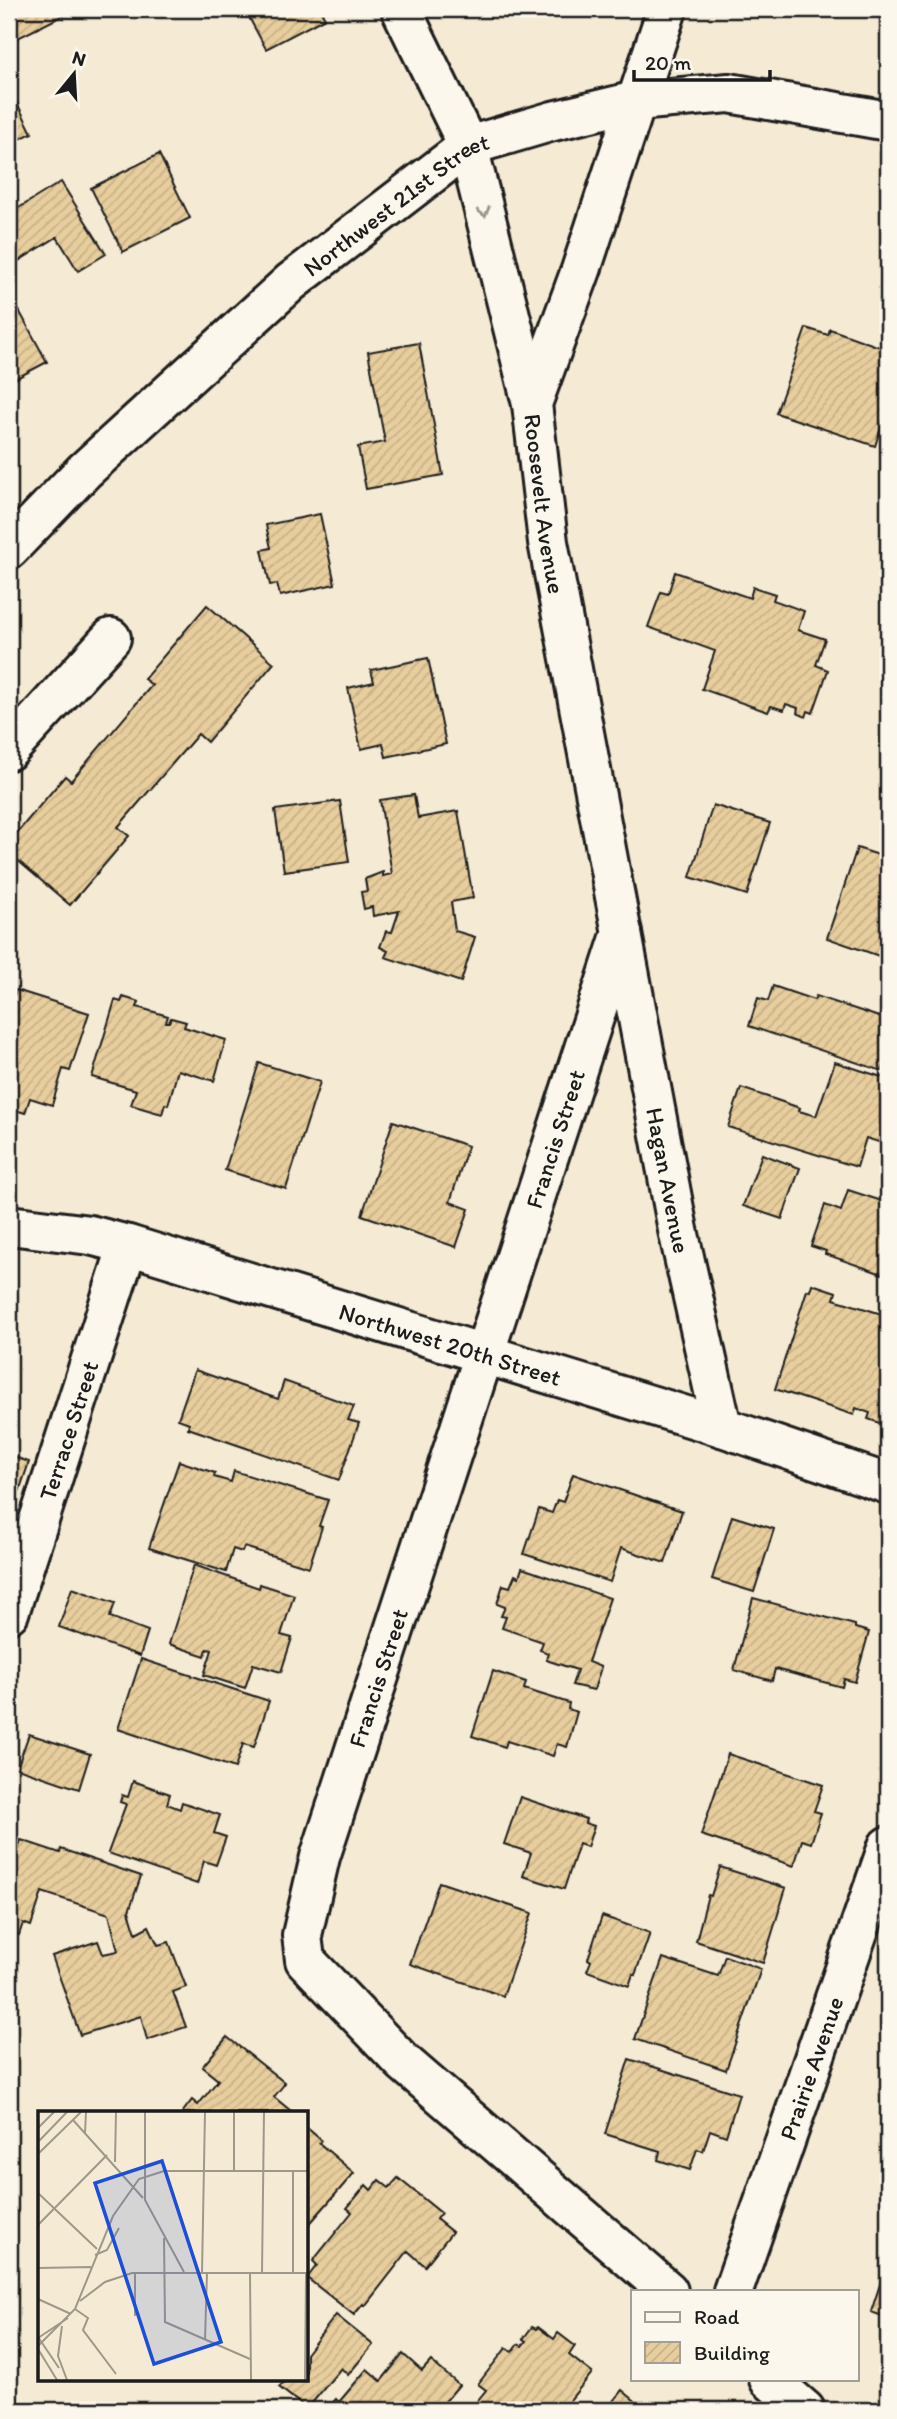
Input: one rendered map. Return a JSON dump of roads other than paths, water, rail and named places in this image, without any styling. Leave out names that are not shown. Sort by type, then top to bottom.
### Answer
[{"type":"street","points":[[401,9],[468,146],[532,404]]},
{"type":"street","name":"Roosevelt Avenue","points":[[622,932],[548,542],[532,404],[582,270],[667,9]]},
{"type":"street","name":"Northwest 21st Street","points":[[9,549],[84,471],[291,282],[468,146],[553,121],[636,101],[729,93],[888,121]]},
{"type":"street","points":[[9,750],[111,638]]},
{"type":"street","name":"Francis Street","points":[[622,932],[320,1857],[302,1935],[305,1961],[403,2062],[667,2290]]},
{"type":"street","name":"Hagan Avenue","points":[[622,932],[678,1230],[722,1427]]},
{"type":"street","name":"Northwest 20th Street","points":[[9,1225],[90,1235],[128,1245],[722,1427],[888,1484]]},
{"type":"street","name":"Terrace Street","points":[[9,1613],[128,1245]]},
{"type":"street","name":"Prairie Avenue","points":[[733,2290],[888,1846]]},
{"type":"street","points":[[770,2380],[805,2410]]}]
